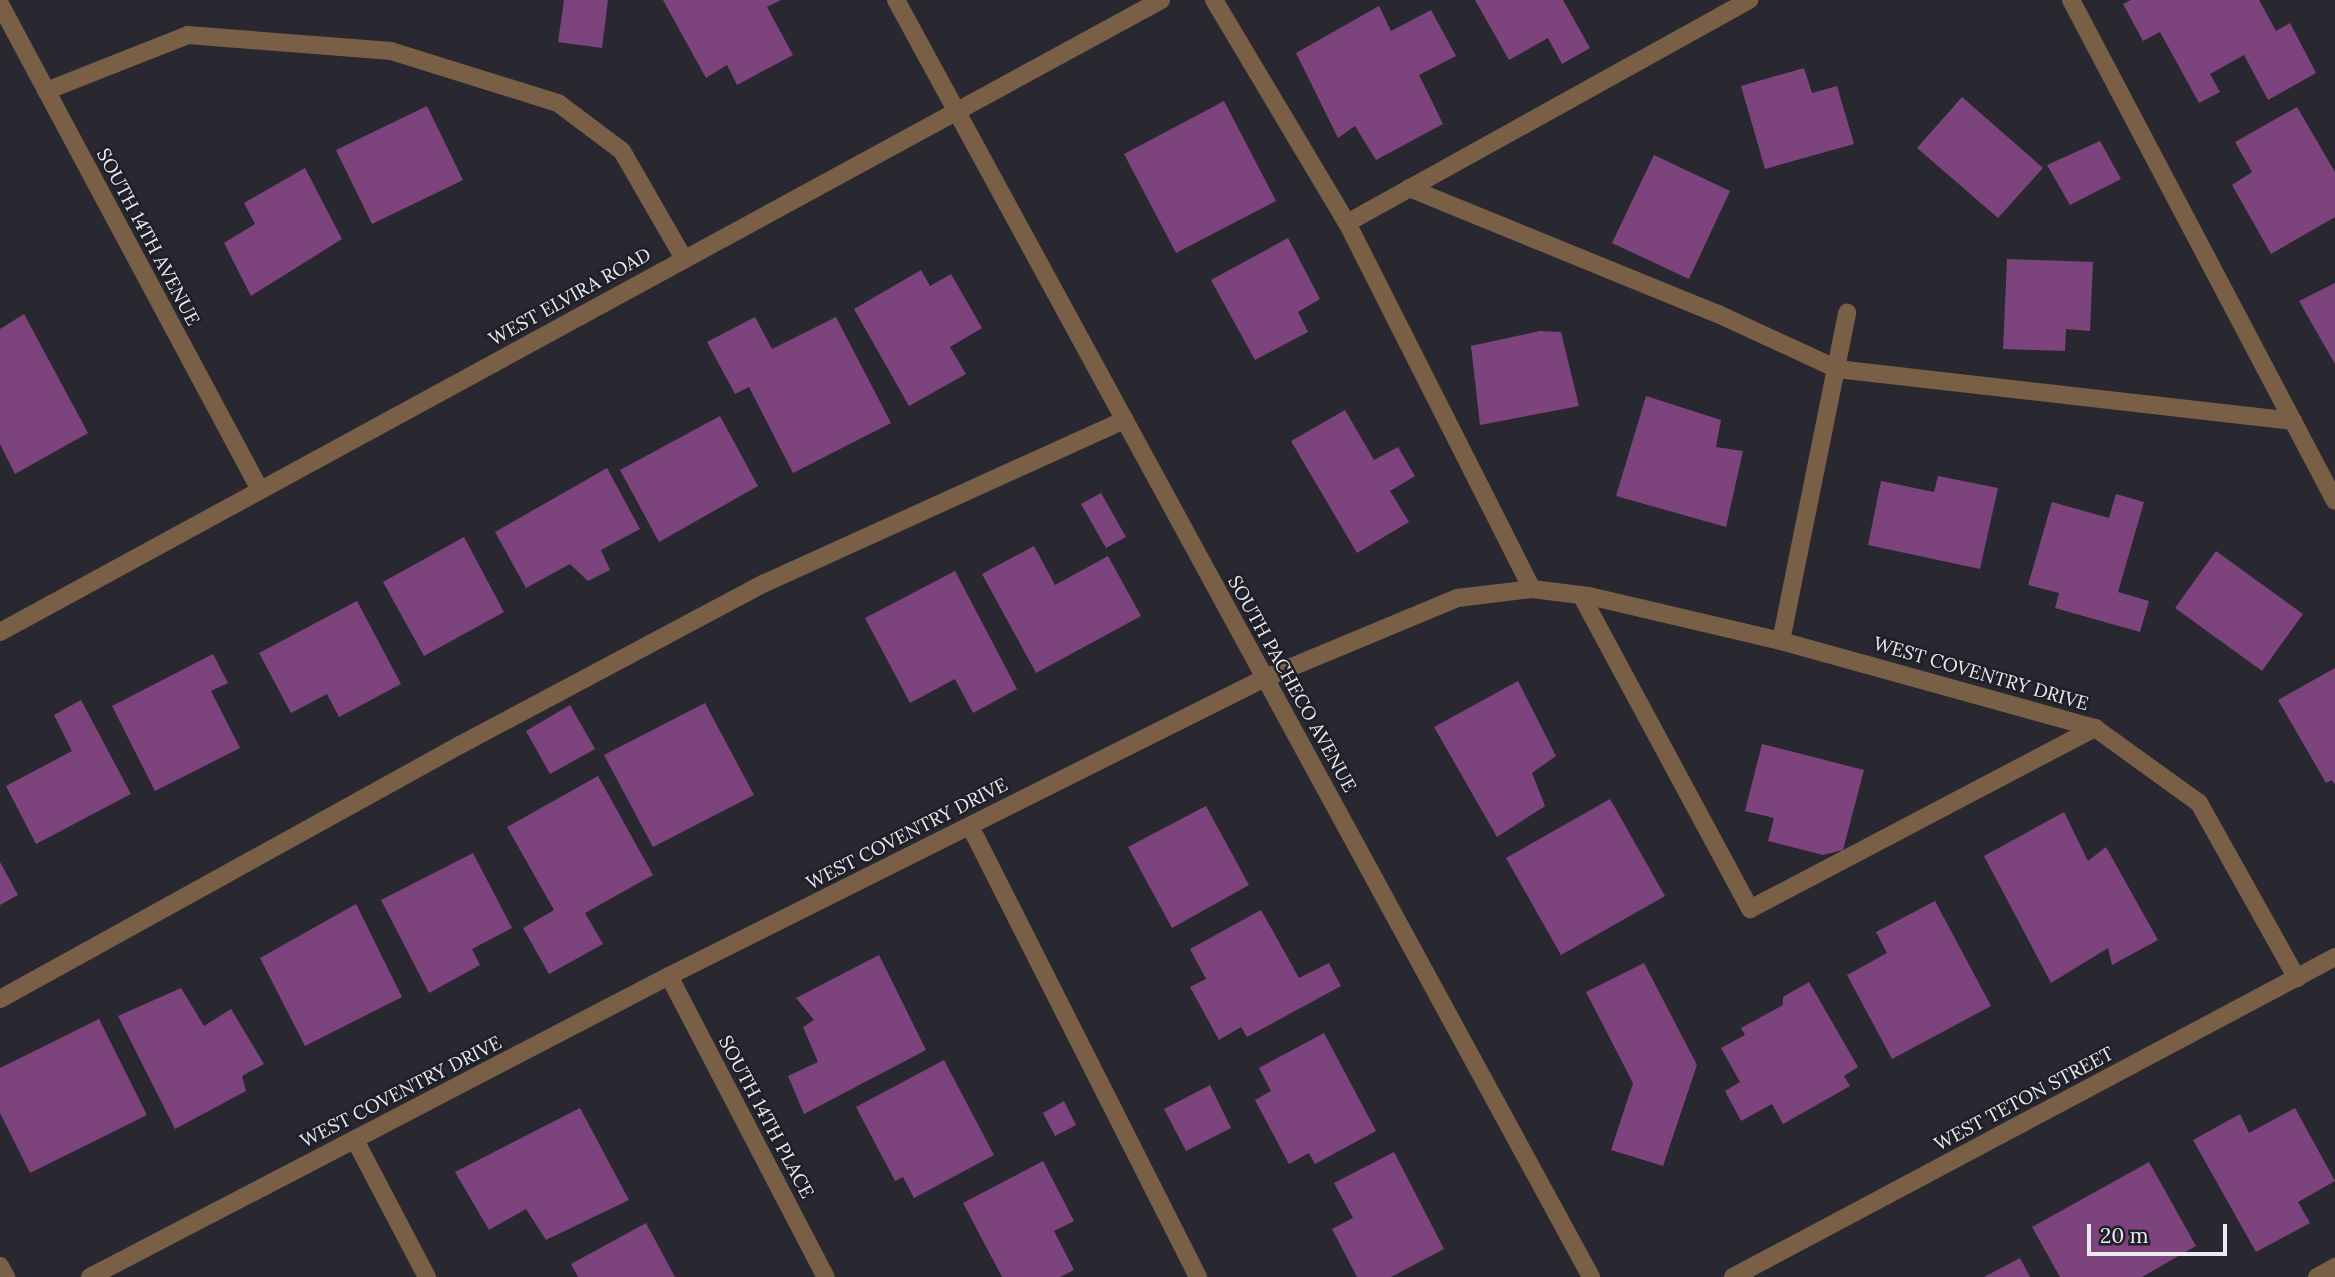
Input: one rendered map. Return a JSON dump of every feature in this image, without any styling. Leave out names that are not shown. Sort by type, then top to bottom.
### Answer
[{"type":"street","name":"SOUTH PACHECO AVENUE","points":[[896,0],[1591,1277]]},
{"type":"street","name":"WEST ELVIRA ROAD","points":[[0,632],[1161,0]]},
{"type":"street","points":[[1214,0],[1347,223],[1532,589]]},
{"type":"street","points":[[1347,223],[1749,0]]},
{"type":"street","points":[[2071,0],[2335,501]]},
{"type":"street","name":"SOUTH 14TH AVENUE","points":[[0,4],[260,490]]},
{"type":"street","points":[[46,91],[188,35],[391,51],[558,103],[622,151],[684,259]]},
{"type":"street","points":[[1409,188],[1716,313],[1837,369],[2293,421]]},
{"type":"street","points":[[1781,640],[1847,313]]},
{"type":"street","points":[[0,999],[460,746],[765,583],[1125,420]]},
{"type":"street","name":"WEST COVENTRY DRIVE","points":[[90,1277],[669,976],[1265,678],[1457,598],[1532,589],[1581,595],[1781,640],[2095,728],[2199,803],[2297,978]]},
{"type":"street","points":[[1581,595],[1750,909],[2095,728]]},
{"type":"street","points":[[970,826],[1198,1277]]},
{"type":"street","name":"WEST TETON STREET","points":[[1733,1277],[2335,957]]},
{"type":"street","name":"SOUTH 14TH PLACE","points":[[669,976],[826,1277]]},
{"type":"street","points":[[355,1140],[427,1277]]},
{"type":"street","points":[[0,1266],[6,1277]]},
{"type":"street","points":[[2317,1277],[2335,1267]]},
{"type":"building","points":[[564,0],[608,0],[602,48],[558,42]]},
{"type":"building","points":[[663,0],[781,0],[767,7],[793,55],[737,85],[727,65],[706,78]]},
{"type":"building","points":[[1475,0],[1563,0],[1590,48],[1562,64],[1548,38],[1509,60]]},
{"type":"building","points":[[2131,0],[2259,0],[2276,31],[2290,23],[2316,73],[2268,100],[2244,55],[2210,74],[2220,92],[2199,103],[2160,32],[2143,41],[2123,4]]},
{"type":"building","points":[[1379,6],[1391,31],[1431,10],[1456,56],[1419,75],[1443,124],[1376,160],[1355,126],[1338,138],[1296,53]]},
{"type":"building","points":[[1804,68],[1812,93],[1837,86],[1854,144],[1765,169],[1741,86]]},
{"type":"building","points":[[1962,97],[2043,168],[1998,218],[1917,148]]},
{"type":"building","points":[[1224,101],[1276,201],[1176,253],[1124,154]]},
{"type":"building","points":[[427,106],[463,180],[372,224],[336,150]]},
{"type":"building","points":[[2297,107],[2335,172],[2335,217],[2271,254],[2232,185],[2252,172],[2235,142]]},
{"type":"building","points":[[2100,141],[2121,179],[2070,205],[2047,165]]},
{"type":"building","points":[[1654,155],[1730,191],[1689,279],[1612,243]]},
{"type":"building","points":[[305,168],[342,239],[251,296],[224,243],[255,224],[244,203]]},
{"type":"building","points":[[1288,238],[1320,299],[1298,312],[1308,332],[1255,360],[1211,280]]},
{"type":"building","points":[[2007,259],[2093,262],[2090,331],[2066,329],[2065,351],[2003,349]]},
{"type":"building","points":[[921,270],[930,286],[951,274],[982,328],[950,347],[966,374],[909,406],[854,309]]},
{"type":"building","points":[[2335,283],[2335,364],[2299,301]]},
{"type":"building","points":[[24,314],[88,433],[15,474],[0,444],[0,329]]},
{"type":"building","points":[[755,317],[772,349],[836,317],[891,423],[793,473],[749,387],[735,394],[707,342]]},
{"type":"building","points":[[1540,331],[1561,332],[1579,406],[1480,425],[1471,346]]},
{"type":"building","points":[[1646,396],[1721,420],[1716,447],[1743,451],[1726,527],[1616,496]]},
{"type":"building","points":[[1345,410],[1374,460],[1398,447],[1415,476],[1390,491],[1409,522],[1357,553],[1291,441]]},
{"type":"building","points":[[720,416],[758,486],[659,542],[620,470]]},
{"type":"building","points":[[607,468],[640,529],[601,550],[610,570],[588,581],[570,564],[526,588],[495,532]]},
{"type":"building","points":[[1938,476],[1998,488],[1980,569],[1868,545],[1881,481],[1934,492]]},
{"type":"building","points":[[1101,493],[1126,537],[1106,548],[1081,504]]},
{"type":"building","points":[[2116,494],[2144,502],[2118,592],[2149,601],[2140,632],[2055,608],[2059,593],[2028,585],[2052,502],[2109,518]]},
{"type":"building","points":[[464,537],[504,612],[424,656],[383,582]]},
{"type":"building","points":[[1034,546],[1055,585],[1108,556],[1141,616],[1036,673],[982,574]]},
{"type":"building","points":[[2216,551],[2303,614],[2262,671],[2175,608]]},
{"type":"building","points":[[955,571],[1017,689],[973,713],[955,679],[910,703],[865,618]]},
{"type":"building","points":[[357,601],[401,684],[339,717],[327,694],[291,713],[259,653]]},
{"type":"building","points":[[213,654],[228,683],[211,691],[240,748],[155,791],[112,706]]},
{"type":"building","points":[[2335,668],[2335,785],[2332,780],[2326,783],[2278,700]]},
{"type":"building","points":[[1518,681],[1556,756],[1532,773],[1545,806],[1497,837],[1434,727]]},
{"type":"building","points":[[81,700],[131,794],[36,844],[6,786],[72,751],[54,715]]},
{"type":"building","points":[[705,703],[754,795],[653,847],[604,755]]},
{"type":"building","points":[[570,705],[595,749],[550,774],[526,731]]},
{"type":"building","points":[[1762,744],[1864,770],[1843,850],[1823,855],[1768,841],[1774,818],[1745,811]]},
{"type":"building","points":[[598,776],[653,875],[585,913],[603,944],[549,974],[523,928],[554,910],[507,827]]},
{"type":"building","points":[[1610,799],[1665,896],[1561,955],[1506,858]]},
{"type":"building","points":[[1206,806],[1249,885],[1172,928],[1128,847]]},
{"type":"building","points":[[2064,812],[2088,861],[2106,847],[2158,940],[2112,965],[2108,948],[2051,983],[1984,856]]},
{"type":"building","points":[[473,853],[512,928],[472,949],[480,965],[429,993],[381,900]]},
{"type":"building","points":[[0,862],[18,895],[0,905]]},
{"type":"building","points":[[1935,901],[1991,1006],[1892,1059],[1847,975],[1887,953],[1876,932]]},
{"type":"building","points":[[356,904],[402,997],[305,1046],[260,958]]},
{"type":"building","points":[[1261,910],[1299,978],[1329,963],[1341,986],[1247,1037],[1241,1027],[1219,1040],[1190,987],[1206,979],[1190,949]]},
{"type":"building","points":[[879,955],[926,1050],[804,1114],[788,1076],[818,1062],[803,1027],[814,1020],[796,998]]},
{"type":"building","points":[[1644,963],[1697,1065],[1663,1166],[1611,1150],[1633,1083],[1586,992]]},
{"type":"building","points":[[1809,982],[1858,1067],[1844,1076],[1850,1086],[1783,1124],[1772,1104],[1741,1121],[1725,1091],[1740,1082],[1721,1048],[1745,1035],[1741,1028],[1783,1005],[1783,997]]},
{"type":"building","points":[[181,988],[204,1026],[231,1009],[264,1064],[242,1076],[246,1091],[175,1129],[118,1016]]},
{"type":"building","points":[[99,1019],[147,1115],[30,1173],[0,1113],[0,1068]]},
{"type":"building","points":[[1324,1033],[1376,1131],[1315,1164],[1309,1153],[1289,1164],[1255,1100],[1271,1091],[1259,1068]]},
{"type":"building","points":[[944,1060],[994,1155],[914,1198],[903,1177],[895,1181],[856,1107]]},
{"type":"building","points":[[1210,1085],[1231,1128],[1186,1151],[1164,1109]]},
{"type":"building","points":[[1064,1101],[1076,1125],[1055,1136],[1043,1113]]},
{"type":"building","points":[[580,1108],[629,1200],[546,1240],[526,1209],[489,1230],[455,1172]]},
{"type":"building","points":[[2295,1108],[2335,1181],[2298,1202],[2310,1223],[2256,1252],[2193,1140],[2240,1114],[2249,1133]]},
{"type":"building","points":[[1394,1152],[1444,1249],[1391,1277],[1357,1277],[1332,1229],[1353,1218],[1334,1183]]},
{"type":"building","points":[[1043,1161],[1074,1221],[1054,1231],[1074,1270],[1060,1277],[1002,1277],[963,1203]]},
{"type":"building","points":[[2149,1162],[2196,1246],[2142,1277],[2060,1277],[2032,1227]]},
{"type":"building","points":[[646,1223],[675,1277],[578,1277],[571,1264]]},
{"type":"building","points":[[2020,1258],[2030,1277],[1984,1277]]}]
